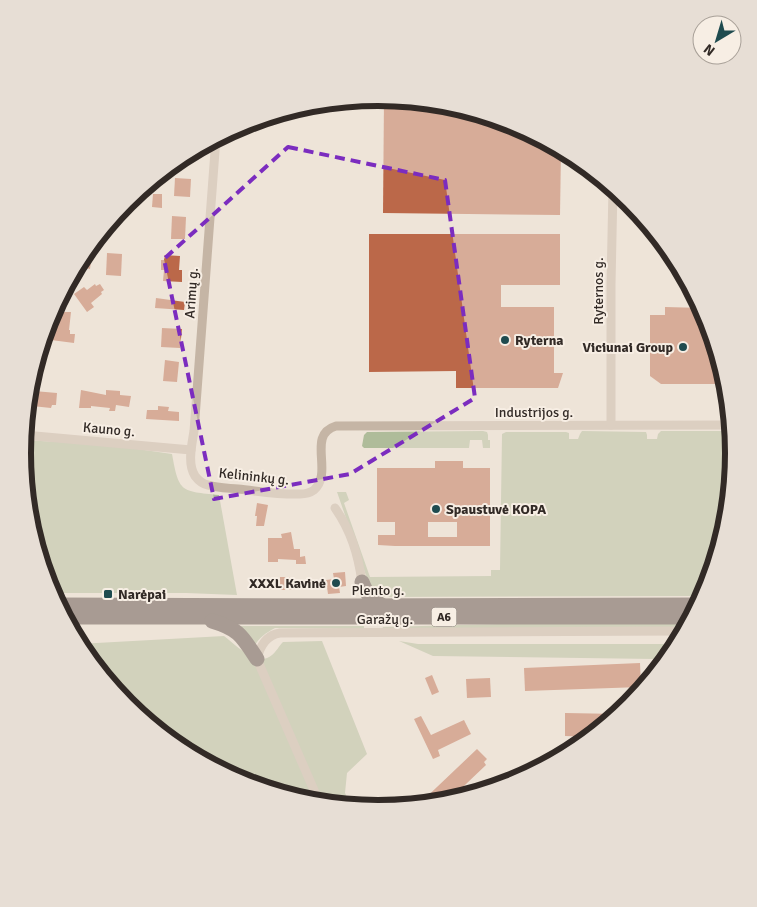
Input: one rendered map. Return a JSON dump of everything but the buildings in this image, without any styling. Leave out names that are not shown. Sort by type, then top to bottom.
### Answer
[{"type":"highway","points":[[362,582],[366,593],[383,606]]},
{"type":"highway","points":[[343,606],[357,593],[362,582]]},
{"type":"highway","name":"Plento g.","points":[[66,605],[691,605]]},
{"type":"highway","points":[[196,616],[224,624],[233,629],[241,636],[257,659]]},
{"type":"highway","name":"Plento g.","points":[[72,617],[684,617]]},
{"type":"street","name":"Arimų g.","points":[[191,450],[215,147]]},
{"type":"street","name":"Ryternos g.","points":[[611,425],[613,197]]},
{"type":"street","name":"Industrijos g.","points":[[310,493],[317,487],[322,475],[321,446],[323,437],[327,430],[336,426],[724,425]]},
{"type":"street","name":"Kauno g.","points":[[32,436],[191,450]]},
{"type":"street","name":"Kelininkų g.","points":[[191,450],[195,476],[206,485],[287,494],[310,493]]},
{"type":"street","points":[[335,508],[345,521],[351,535],[360,566],[362,582]]},
{"type":"street","name":"Garažų g.","points":[[257,659],[264,641],[280,633],[676,631]]},
{"type":"street","points":[[257,659],[316,795]]},
{"type":"highlighted area","points":[[288,147],[445,180],[475,398],[350,474],[214,499],[164,259]]},
{"type":"green space","points":[[582,431],[646,432],[647,439],[657,439],[661,431],[725,431],[725,476],[719,521],[707,565],[695,596],[378,597],[371,590],[337,492],[346,492],[349,500],[344,503],[370,577],[491,576],[491,570],[500,570],[502,434],[506,432],[566,432],[569,433],[569,439],[578,439]]},
{"type":"green space","points":[[367,432],[487,432],[490,448],[483,448],[482,440],[470,440],[469,448],[364,448],[362,446],[364,435]]},
{"type":"green space","points":[[32,440],[110,445],[172,454],[177,476],[184,488],[189,491],[219,495],[237,595],[61,593],[50,565],[38,521],[32,476]]},
{"type":"green space","points":[[499,624],[681,624],[679,627],[382,629],[383,627]]},
{"type":"green space","points":[[235,626],[364,626],[364,629],[275,628],[260,638],[254,647]]},
{"type":"green space","points":[[224,636],[247,654],[260,659],[272,655],[283,642],[322,641],[367,754],[347,773],[345,793],[348,799],[289,789],[246,774],[205,754],[167,729],[133,699],[103,665],[88,643]]},
{"type":"green space","points":[[399,641],[418,644],[668,644],[657,661],[655,659],[433,656]]},
{"type":"place","name":"Ryterna","points":[[505,340]]},
{"type":"place","name":"Viciunai Group","points":[[683,347]]},
{"type":"place","name":"Spaustuvė KOPA","points":[[436,509]]},
{"type":"place","name":"XXXL Kavinė","points":[[336,583]]},
{"type":"place","name":"Narėpai","points":[[108,594]]}]
